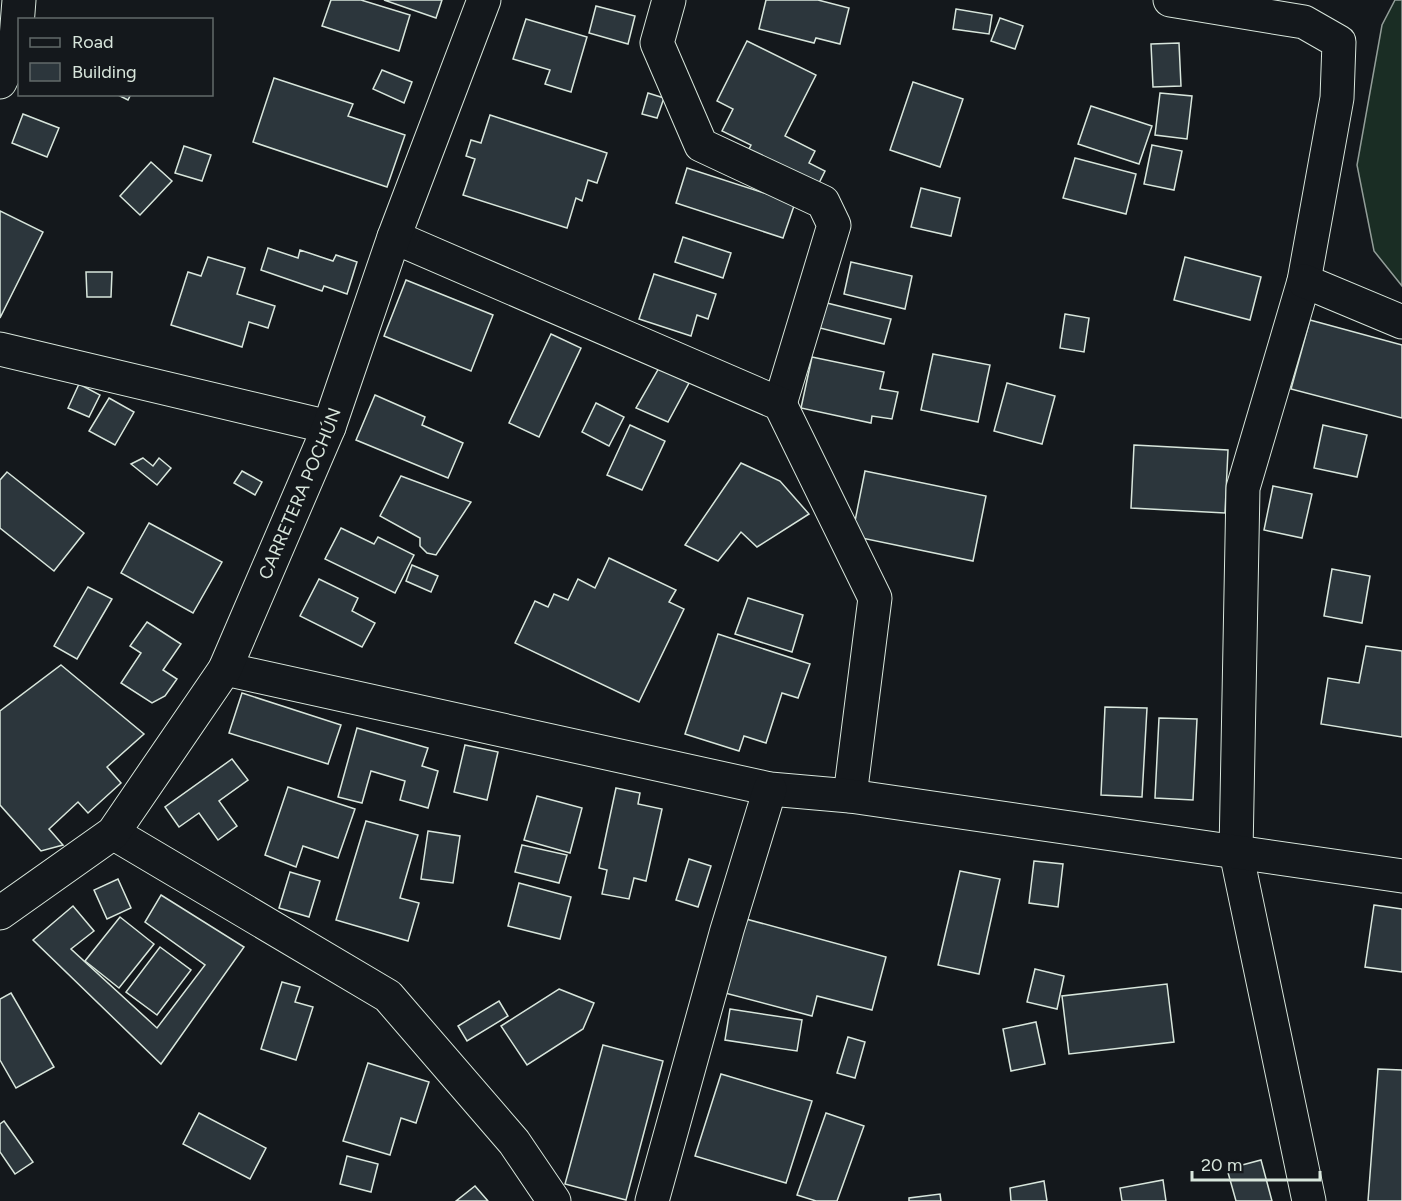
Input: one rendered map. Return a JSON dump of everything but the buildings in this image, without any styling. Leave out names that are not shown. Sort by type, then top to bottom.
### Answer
[{"type":"street","points":[[0,82],[15,51],[19,0]]},
{"type":"street","name":"CARRETERA POCHÚN","points":[[0,913],[113,833],[225,669],[329,427],[394,237],[484,0]]},
{"type":"street","points":[[669,0],[657,44],[701,145],[823,202],[834,225],[780,404]]},
{"type":"street","points":[[1170,0],[1304,22],[1339,42],[1337,98],[1304,281],[1243,488],[1236,852],[1310,1201]]},
{"type":"street","points":[[394,237],[780,404],[875,598],[850,796]]},
{"type":"street","points":[[1304,281],[1402,322]]},
{"type":"street","points":[[0,349],[329,427]]},
{"type":"street","points":[[225,669],[770,789],[850,796],[1402,876]]},
{"type":"street","points":[[652,1201],[727,930],[770,789]]},
{"type":"street","points":[[113,833],[388,996],[514,1142],[554,1201]]},
{"type":"green space","points":[[1395,0],[1402,0],[1402,286],[1374,251],[1357,165],[1382,25]]}]
